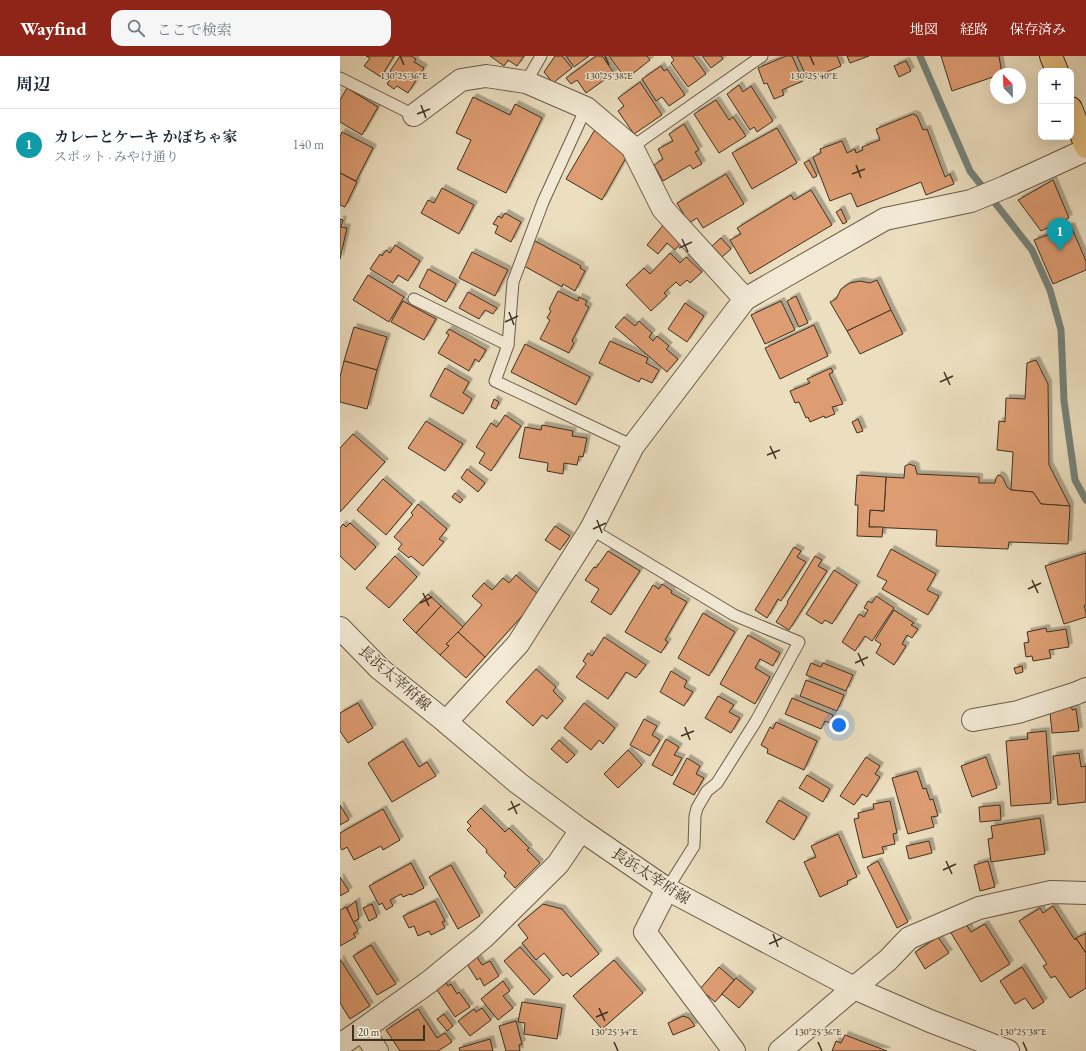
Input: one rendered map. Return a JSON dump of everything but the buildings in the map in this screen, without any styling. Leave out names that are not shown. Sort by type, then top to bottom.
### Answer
[{"type":"highway","points":[[1051,56],[1056,68]]},
{"type":"highway","points":[[1074,116],[1086,148]]},
{"type":"street","points":[[414,115],[461,80],[486,76],[526,82],[586,108],[632,147],[663,209],[745,299]]},
{"type":"street","points":[[446,722],[518,644],[591,529],[633,446],[745,299],[885,219],[971,201],[1005,187],[1086,148]]},
{"type":"street","name":"長浜太宰府線","points":[[340,628],[380,669],[446,722],[518,784],[666,890],[854,988],[930,1021],[1008,1051]]},
{"type":"street","points":[[973,720],[1018,712],[1086,689]]},
{"type":"street","points":[[340,1045],[429,982],[484,937],[558,864],[581,830]]},
{"type":"street","points":[[666,890],[644,932],[734,1051]]},
{"type":"street","points":[[780,1051],[888,960],[909,938],[979,908],[1051,892],[1086,892]]},
{"type":"street","points":[[362,1030],[377,1051]]},
{"type":"lane","points":[[526,82],[542,56]]},
{"type":"lane","points":[[632,147],[762,56]]},
{"type":"lane","points":[[340,78],[414,115]]},
{"type":"lane","points":[[586,108],[543,202],[513,282],[508,345],[495,381],[633,446]]},
{"type":"lane","points":[[414,298],[508,345]]},
{"type":"lane","points":[[591,529],[734,615],[800,642],[756,722],[717,783],[707,791],[697,808],[695,816],[694,846],[666,890]]},
{"type":"waterway","points":[[920,56],[970,171],[1032,250],[1050,290],[1061,330],[1064,401],[1075,480],[1086,500]]},
{"type":"place","name":"カレーとケーキ かぼちゃ家","points":[[1060,251]]}]
